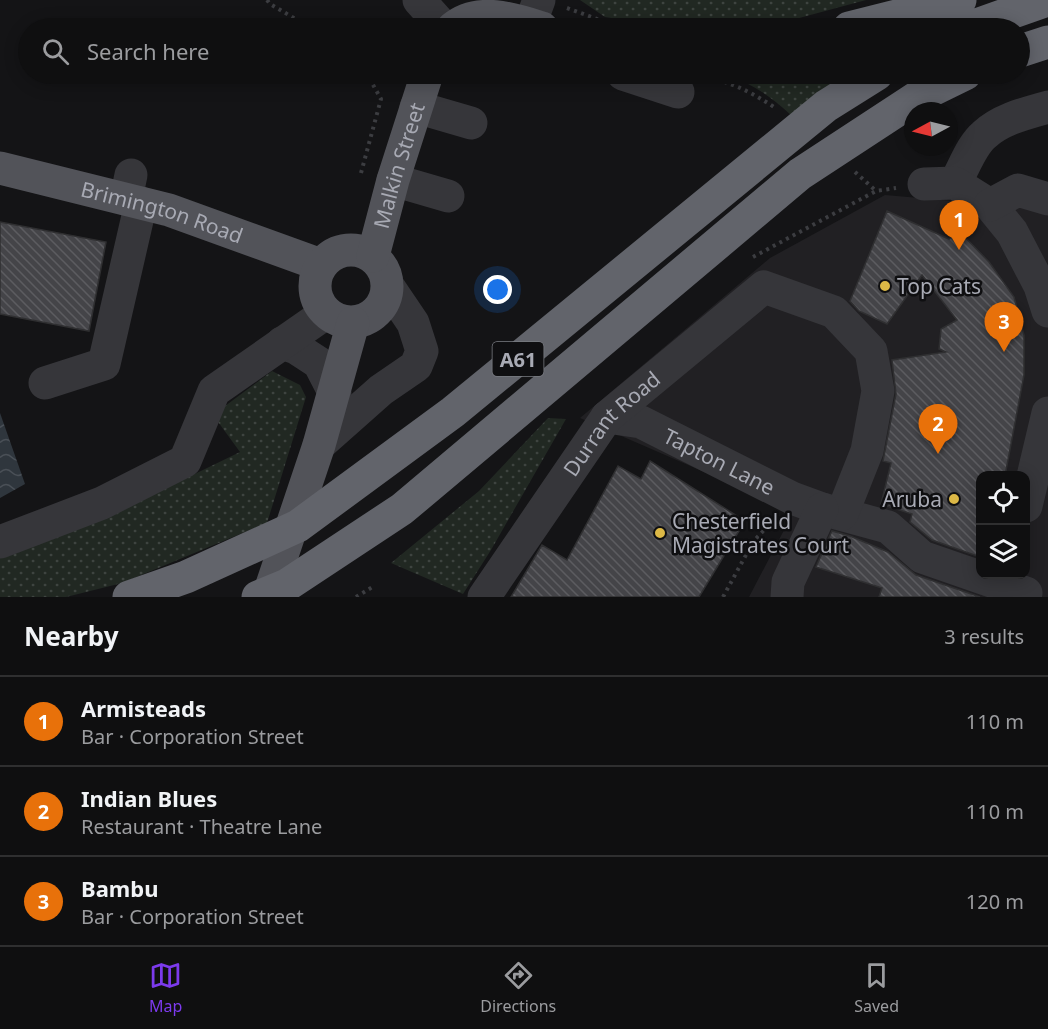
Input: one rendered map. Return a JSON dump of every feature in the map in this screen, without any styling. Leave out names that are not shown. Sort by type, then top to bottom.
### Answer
[{"type":"highway","points":[[889,18],[960,0]]},
{"type":"highway","points":[[996,18],[1047,0]]},
{"type":"highway","points":[[1030,48],[1048,42]]},
{"type":"highway","name":"A61","points":[[129,597],[186,577],[297,526],[453,412],[826,106],[861,84]]},
{"type":"highway","name":"A61","points":[[258,597],[287,585],[402,509],[800,174],[916,98],[945,84]]},
{"type":"main road","points":[[476,18],[544,15]]},
{"type":"main road","name":"Malkin Street","points":[[373,256],[393,180],[424,84]]},
{"type":"main road","name":"Brimington Road","points":[[0,168],[133,192],[190,217],[321,265]]},
{"type":"main road","points":[[345,250],[360,250],[373,256],[387,274],[386,300],[378,312],[367,320],[339,318],[318,302],[314,290],[316,276],[321,265],[332,255],[345,250]]},
{"type":"main road","points":[[268,597],[335,394],[339,318]]},
{"type":"street","points":[[419,0],[435,18]]},
{"type":"street","points":[[654,84],[678,92]]},
{"type":"street","points":[[416,107],[471,123]]},
{"type":"street","points":[[1048,107],[1002,123],[984,135],[940,183],[990,205],[1012,232],[1040,286],[1048,311]]},
{"type":"street","points":[[393,180],[448,196]]},
{"type":"street","points":[[990,205],[1018,190],[1048,198]]},
{"type":"street","points":[[45,383],[104,364],[133,192]]},
{"type":"street","name":"Durrant Road","points":[[484,597],[607,417],[764,287],[777,283],[834,312],[871,351],[878,391],[867,451],[819,507]]},
{"type":"street","points":[[319,445],[381,390],[416,366],[422,351],[413,322],[388,286]]},
{"type":"street","points":[[0,542],[102,503],[185,461],[213,391],[282,343],[339,318]]},
{"type":"street","points":[[282,343],[296,348],[319,363],[335,394]]},
{"type":"street","points":[[1030,489],[1048,413]]},
{"type":"street","name":"Tapton Lane","points":[[607,417],[641,422],[819,507],[888,527],[922,557],[1025,588]]},
{"type":"street","points":[[787,597],[788,582],[819,507]]},
{"type":"path","points":[[267,0],[294,18]]},
{"type":"path","points":[[544,15],[584,18]]},
{"type":"path","points":[[869,183],[876,191]]},
{"type":"path","points":[[723,597],[753,542],[819,507]]},
{"type":"path","points":[[356,597],[374,586]]},
{"type":"shaded area","points":[[580,0],[866,0],[799,18],[605,17]]},
{"type":"shaded area","points":[[748,84],[841,84],[792,116]]},
{"type":"shaded area","points":[[885,195],[1030,205],[1048,215],[1048,597],[749,597],[794,511],[580,418],[770,258]]},
{"type":"shaded area","points":[[272,371],[300,385],[306,397],[267,523],[122,583],[66,597],[0,597],[0,548],[104,518],[240,452],[213,415]]},
{"type":"shaded area","points":[[548,418],[566,419],[491,550],[463,594],[391,563],[479,491]]},
{"type":"water","points":[[0,413],[25,484],[0,498]]},
{"type":"building","points":[[887,211],[949,239],[958,230],[989,262],[1014,297],[1024,335],[1024,375],[1006,471],[976,471],[976,556],[932,540],[910,522],[912,514],[881,504],[891,463],[883,461],[896,394],[892,360],[946,352],[939,349],[941,329],[957,320],[922,275],[887,324],[859,311],[850,301]]},
{"type":"building","points":[[0,222],[106,242],[89,331],[0,314]]},
{"type":"building","name":"Chesterfield Magistrates Court","points":[[650,461],[745,521],[699,597],[511,597],[542,545],[567,560],[618,466],[641,479]]},
{"type":"building","points":[[832,531],[888,552],[916,575],[980,597],[879,597],[882,588],[816,567]]},
{"type":"place","name":"Armisteads","points":[[959,250]]},
{"type":"place","name":"Top Cats","points":[[885,286]]},
{"type":"place","name":"Bambu","points":[[1004,352]]},
{"type":"place","name":"Indian Blues","points":[[938,454]]},
{"type":"place","name":"Aruba","points":[[954,499]]},
{"type":"place","name":"Chesterfield Magistrates Court","points":[[660,533]]}]
